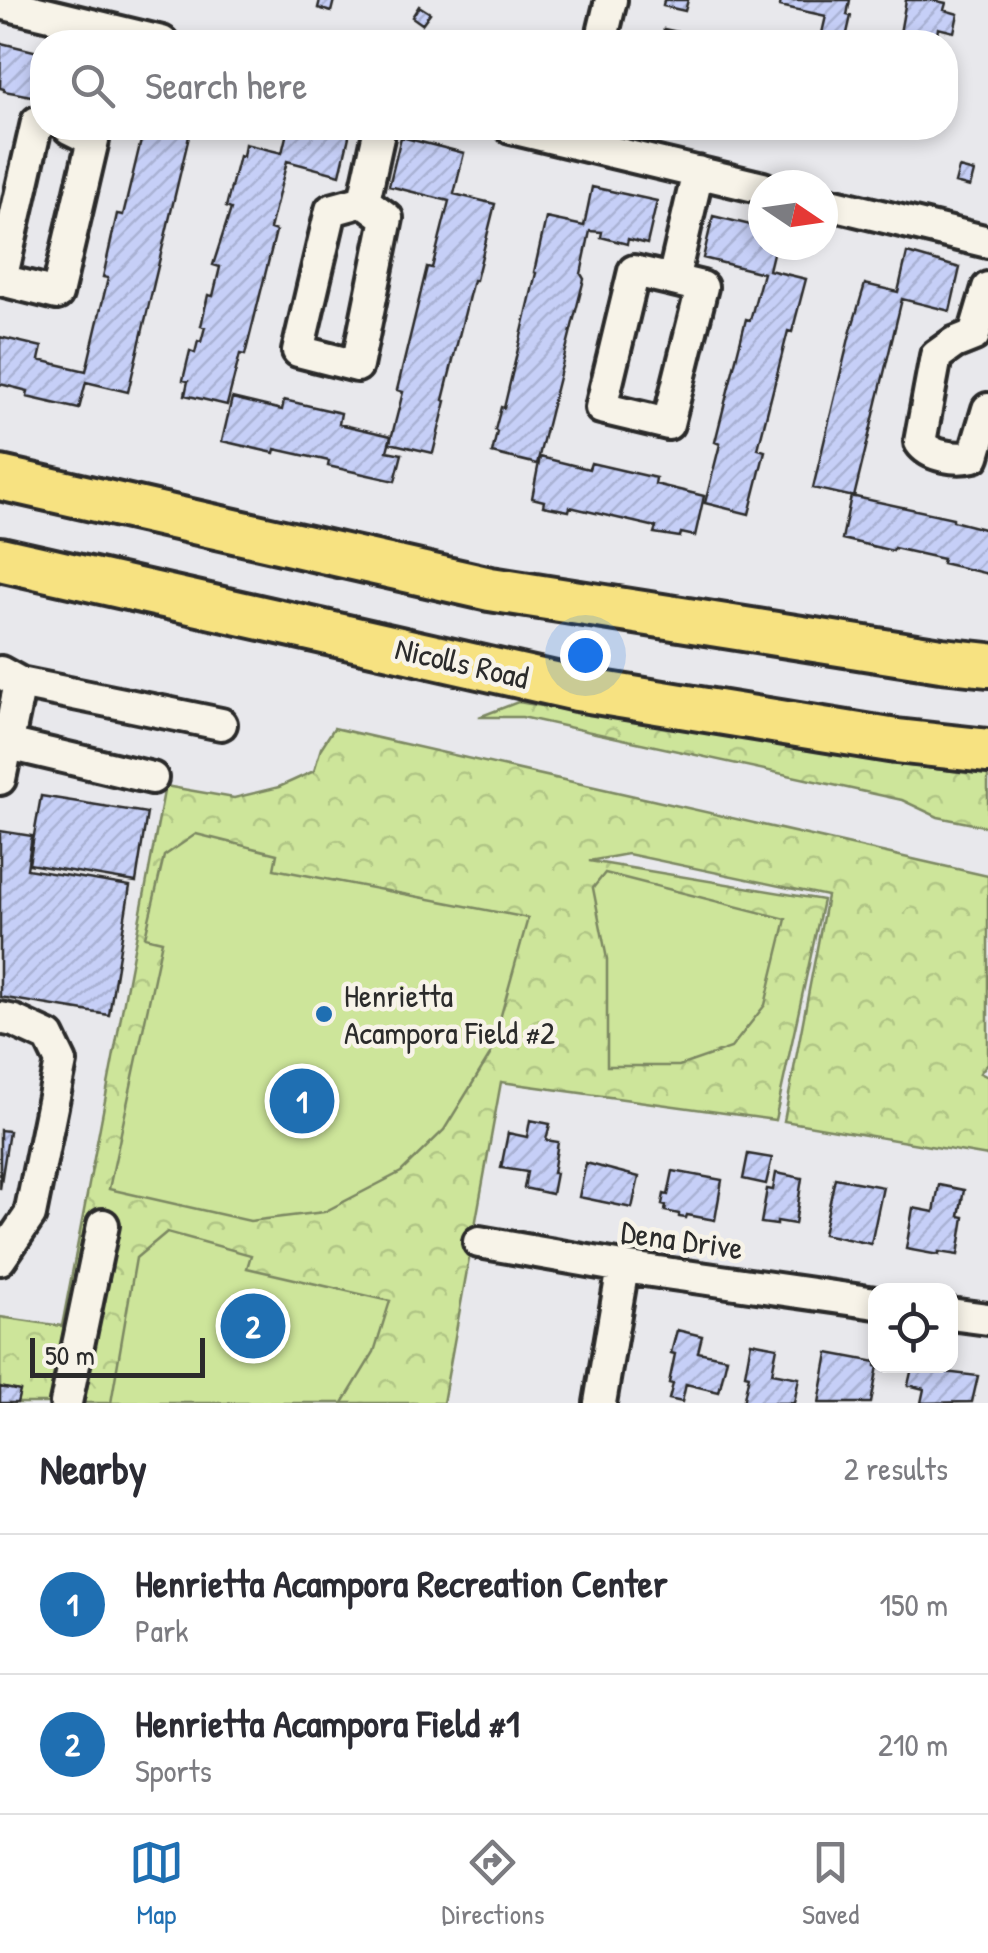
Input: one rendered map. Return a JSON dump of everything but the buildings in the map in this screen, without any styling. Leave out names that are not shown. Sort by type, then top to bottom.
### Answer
[{"type":"highway","points":[[0,478],[490,589],[988,665]]},
{"type":"highway","name":"Nicolls Road","points":[[0,560],[578,689],[896,741],[988,752]]},
{"type":"street","points":[[603,30],[610,0]]},
{"type":"street","points":[[0,3],[80,30]]},
{"type":"street","points":[[32,140],[1,280],[57,294],[93,140]]},
{"type":"street","points":[[364,201],[377,140]]},
{"type":"street","points":[[563,140],[748,184]]},
{"type":"street","points":[[673,280],[698,172]]},
{"type":"street","points":[[364,201],[387,218],[357,366],[298,351],[331,210],[364,201]]},
{"type":"street","points":[[838,206],[988,242]]},
{"type":"street","points":[[634,271],[673,280],[702,287],[668,424],[601,408],[634,271]]},
{"type":"street","points":[[988,288],[981,342],[954,343],[936,356],[920,442],[923,448],[937,454],[974,456],[988,409]]},
{"type":"street","points":[[0,779],[10,677],[221,724]]},
{"type":"street","points":[[4,743],[152,778]]},
{"type":"street","points":[[0,1018],[14,1020],[49,1037],[61,1062],[30,1216],[0,1259]]},
{"type":"street","points":[[66,1403],[103,1225]]},
{"type":"street","name":"Dena Drive","points":[[479,1242],[868,1302]]},
{"type":"street","points":[[600,1403],[623,1267]]},
{"type":"street","points":[[958,1315],[988,1319]]},
{"type":"green space","points":[[518,702],[901,765],[988,775],[988,827],[938,817],[902,800],[522,717],[479,717]]},
{"type":"green space","points":[[334,728],[988,876],[988,1063],[980,1073],[988,1077],[988,1156],[784,1121],[827,896],[628,854],[589,861],[823,900],[775,1120],[501,1082],[443,1403],[0,1403],[0,1317],[62,1326],[165,786],[234,798],[279,787],[314,771],[321,748]]},
{"type":"green space","name":"Henrietta Acampora Field #2","points":[[196,834],[277,854],[274,869],[528,918],[490,1055],[444,1130],[401,1172],[324,1212],[250,1221],[109,1189],[162,941],[145,937],[164,856]]},
{"type":"green space","points":[[605,873],[786,919],[765,1005],[731,1048],[679,1066],[607,1066],[607,959],[593,888]]},
{"type":"green space","points":[[167,1232],[251,1255],[247,1268],[390,1301],[374,1352],[343,1403],[111,1403],[136,1258]]},
{"type":"place","name":"Henrietta Acampora Field #2","points":[[324,1014]]},
{"type":"place","name":"Henrietta Acampora Recreation Center","points":[[302,1101]]},
{"type":"place","name":"Henrietta Acampora Field #1","points":[[253,1326]]}]
